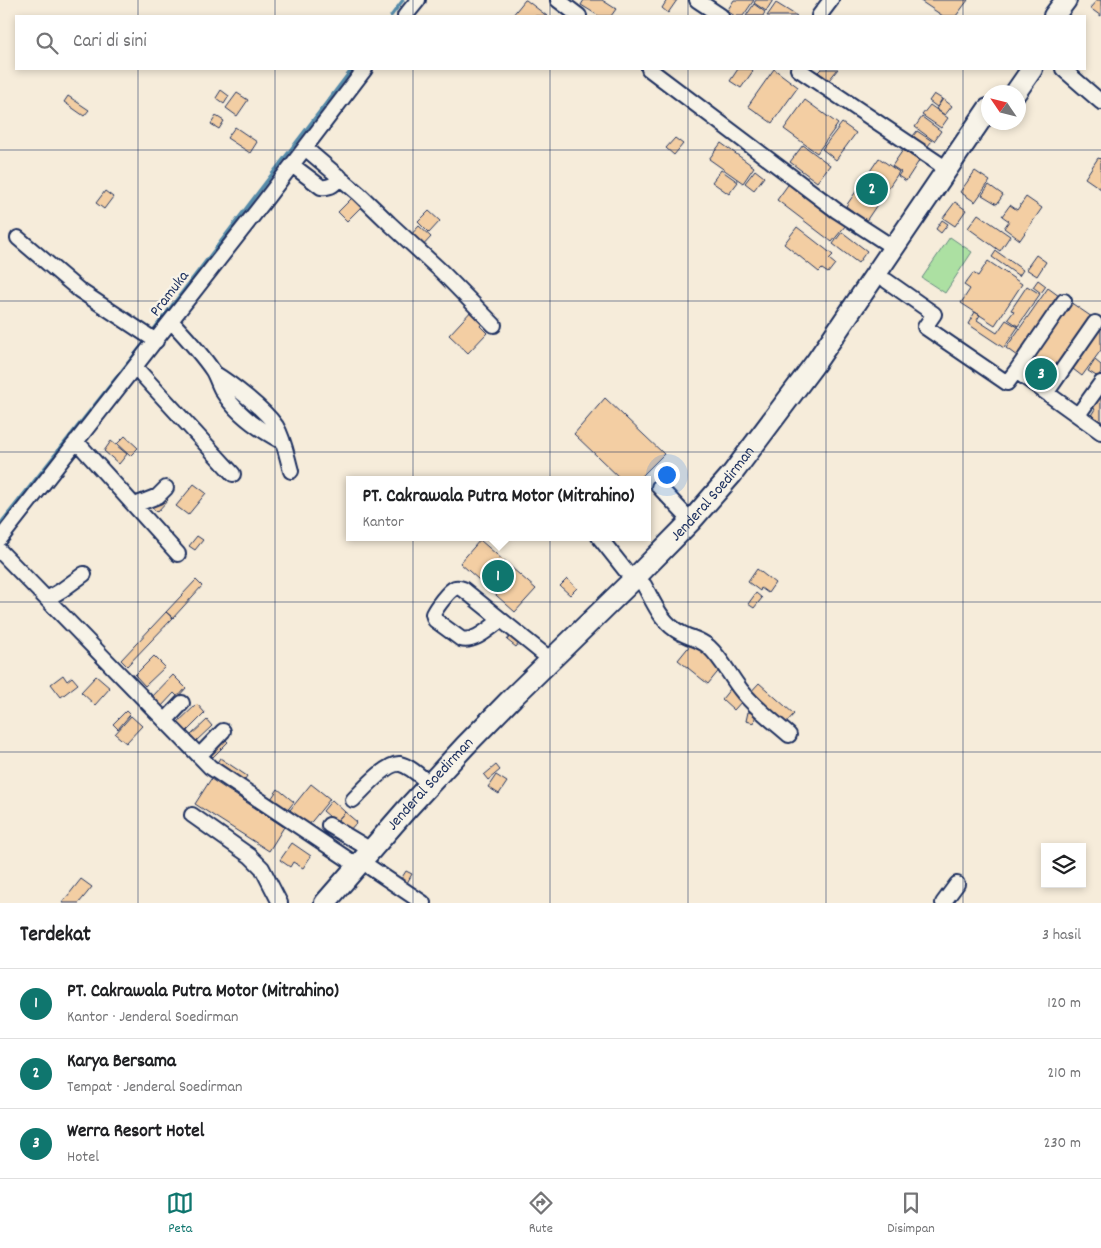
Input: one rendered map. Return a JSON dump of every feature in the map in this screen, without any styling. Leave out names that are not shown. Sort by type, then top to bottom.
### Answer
[{"type":"highway","points":[[1055,15],[1066,0]]},
{"type":"highway","points":[[1071,15],[1082,0]]},
{"type":"highway","points":[[1005,85],[1015,70]]},
{"type":"highway","points":[[1021,85],[1031,70]]},
{"type":"highway","name":"Jenderal Soedirman","points":[[325,903],[518,709],[639,582],[732,474],[816,362],[981,119]]},
{"type":"highway","name":"Jenderal Soedirman","points":[[339,903],[367,861],[430,784],[513,697],[551,660],[702,527],[741,482],[826,370],[990,130]]},
{"type":"street","points":[[406,15],[418,0]]},
{"type":"street","points":[[558,0],[578,15]]},
{"type":"street","points":[[697,0],[720,15]]},
{"type":"street","points":[[821,15],[831,0]]},
{"type":"street","name":"Pramuka","points":[[0,539],[292,166],[364,70]]},
{"type":"street","points":[[650,70],[837,211],[894,248]]},
{"type":"street","points":[[799,70],[947,169]]},
{"type":"street","points":[[1064,70],[1101,102]]},
{"type":"street","points":[[305,148],[340,177],[442,271],[494,325]]},
{"type":"street","points":[[292,166],[321,187],[327,188],[334,185],[340,177]]},
{"type":"street","points":[[18,238],[79,290],[156,341]]},
{"type":"street","points":[[887,281],[934,314],[925,327],[1007,383],[1064,301]]},
{"type":"street","points":[[171,321],[196,348],[214,373],[224,395],[266,433],[282,441]]},
{"type":"street","points":[[1047,392],[1095,323]]},
{"type":"street","points":[[135,367],[233,474]]},
{"type":"street","points":[[1016,371],[1101,432]]},
{"type":"street","points":[[214,373],[232,384],[276,427],[291,471]]},
{"type":"street","points":[[1078,415],[1101,383]]},
{"type":"street","points":[[243,414],[254,404]]},
{"type":"street","points":[[76,441],[178,554]]},
{"type":"street","points":[[659,487],[691,520]]},
{"type":"street","points":[[135,505],[158,496],[166,488]]},
{"type":"street","points":[[603,541],[639,582],[664,621],[672,628],[708,646],[726,665],[742,692],[789,735]]},
{"type":"street","points":[[0,551],[199,756],[218,773],[367,861],[424,903]]},
{"type":"street","points":[[47,599],[84,574]]},
{"type":"street","points":[[501,620],[476,637],[466,640],[436,620],[433,614],[435,609],[453,589],[458,587],[463,589],[551,660]]},
{"type":"street","points":[[165,721],[182,703]]},
{"type":"street","points":[[199,756],[223,731]]},
{"type":"street","points":[[353,800],[389,766],[399,764],[406,766],[430,784]]},
{"type":"street","points":[[192,815],[250,856],[262,868],[280,903]]},
{"type":"street","points":[[329,825],[367,861]]},
{"type":"street","points":[[942,903],[958,884]]},
{"type":"green space","points":[[950,237],[972,252],[945,293],[922,278]]},
{"type":"building","points":[[526,0],[546,15],[513,15]]},
{"type":"building","points":[[584,0],[602,0],[616,9],[612,15],[597,15],[581,5]]},
{"type":"building","points":[[667,0],[677,0],[668,13],[662,8]]},
{"type":"building","points":[[734,0],[754,0],[744,15],[733,15],[727,11]]},
{"type":"building","points":[[756,0],[773,0],[766,11],[754,3]]},
{"type":"building","points":[[919,0],[968,0],[957,15],[942,15]]},
{"type":"building","points":[[1097,0],[1101,0],[1101,16],[1090,8]]},
{"type":"building","points":[[776,3],[795,15],[768,15]]},
{"type":"building","points":[[754,4],[765,12],[764,15],[747,15]]},
{"type":"building","points":[[737,70],[753,71],[741,88],[730,81]]},
{"type":"building","points":[[773,70],[798,87],[772,123],[748,106]]},
{"type":"building","points":[[820,70],[837,70],[829,80],[818,72]]},
{"type":"building","points":[[221,90],[229,96],[224,104],[216,98]]},
{"type":"building","points":[[237,93],[248,100],[237,116],[226,108]]},
{"type":"building","points":[[934,94],[942,99],[937,107],[929,101]]},
{"type":"building","points":[[68,96],[89,110],[84,116],[64,102]]},
{"type":"building","points":[[943,99],[952,106],[945,115],[936,109]]},
{"type":"building","points":[[805,100],[838,124],[817,153],[784,129]]},
{"type":"building","points":[[930,105],[948,118],[941,128],[922,115]]},
{"type":"building","points":[[216,116],[224,121],[219,129],[211,124]]},
{"type":"building","points":[[922,117],[941,131],[934,141],[915,127]]},
{"type":"building","points":[[842,123],[856,133],[836,160],[822,149]]},
{"type":"building","points":[[235,127],[257,142],[250,153],[227,138]]},
{"type":"building","points":[[917,131],[932,141],[927,147],[913,136]]},
{"type":"building","points":[[675,138],[683,144],[674,155],[666,148]]},
{"type":"building","points":[[721,143],[754,167],[743,183],[709,159]]},
{"type":"building","points":[[803,145],[830,165],[817,182],[790,162]]},
{"type":"building","points":[[903,150],[919,161],[906,181],[898,176],[901,172],[892,166]]},
{"type":"building","points":[[879,158],[899,172],[866,221],[846,206]]},
{"type":"building","points":[[1098,158],[1101,159],[1101,189],[1085,178]]},
{"type":"building","points":[[721,170],[738,182],[729,194],[712,182]]},
{"type":"building","points":[[755,170],[764,177],[754,190],[745,183]]},
{"type":"building","points":[[975,171],[990,181],[975,202],[960,192]]},
{"type":"building","points":[[790,182],[846,225],[832,242],[777,200]]},
{"type":"building","points":[[989,185],[1003,195],[997,204],[982,195]]},
{"type":"building","points":[[105,191],[113,197],[104,209],[96,203]]},
{"type":"building","points":[[354,196],[363,205],[347,221],[338,212]]},
{"type":"building","points":[[1026,197],[1042,208],[1020,240],[1004,228],[1009,221],[1002,216],[1010,205],[1017,210]]},
{"type":"building","points":[[955,202],[966,210],[955,226],[943,218]]},
{"type":"building","points":[[429,211],[440,221],[429,233],[418,222]]},
{"type":"building","points":[[978,214],[1010,236],[1000,251],[968,228]]},
{"type":"building","points":[[942,220],[948,224],[941,233],[936,229]]},
{"type":"building","points":[[419,226],[431,237],[420,249],[408,238]]},
{"type":"building","points":[[797,227],[833,255],[829,259],[835,264],[828,273],[822,269],[819,272],[784,244]]},
{"type":"building","points":[[842,232],[867,251],[858,263],[833,244]]},
{"type":"building","points":[[996,251],[1023,270],[1019,276],[992,257]]},
{"type":"building","points":[[1036,255],[1046,262],[1037,276],[1026,269]]},
{"type":"building","points":[[988,261],[1022,284],[995,325],[961,303],[970,289],[964,285],[973,273],[978,276]]},
{"type":"building","points":[[1038,280],[1046,286],[1041,293],[1033,287]]},
{"type":"building","points":[[1027,286],[1040,294],[1018,326],[1008,319],[1014,311],[1011,310]]},
{"type":"building","points":[[1048,288],[1059,296],[1017,356],[1006,348]]},
{"type":"building","points":[[1070,302],[1092,317],[1050,378],[1028,363]]},
{"type":"building","points":[[474,308],[486,319],[480,326],[487,333],[468,353],[449,335]]},
{"type":"building","points":[[975,312],[980,315],[977,320],[997,333],[1006,320],[1018,327],[1004,348],[968,324]]},
{"type":"building","points":[[1101,325],[1101,350],[1082,376],[1069,366]]},
{"type":"building","points":[[1095,360],[1101,365],[1101,372],[1098,377],[1088,371]]},
{"type":"building","points":[[1101,386],[1101,425],[1090,417],[1095,409],[1088,405]]},
{"type":"building","points":[[605,398],[664,454],[642,476],[618,476],[574,434]]},
{"type":"building","points":[[125,436],[138,448],[130,456],[117,444]]},
{"type":"building","points":[[111,441],[127,454],[119,464],[104,451]]},
{"type":"building","points":[[194,484],[206,493],[188,515],[176,506]]},
{"type":"building","points":[[162,493],[168,500],[157,512],[150,506]]},
{"type":"building","points":[[197,536],[203,540],[195,550],[189,546]]},
{"type":"building","points":[[481,541],[536,589],[515,612],[460,563]]},
{"type":"building","points":[[757,569],[775,583],[768,593],[761,588],[760,591],[748,582]]},
{"type":"building","points":[[567,579],[577,588],[570,595],[560,586]]},
{"type":"building","points":[[196,580],[202,586],[173,618],[166,612]]},
{"type":"building","points":[[756,593],[762,598],[754,608],[748,604]]},
{"type":"building","points":[[166,612],[173,618],[127,666],[121,660]]},
{"type":"building","points":[[511,635],[520,642],[516,647],[507,640]]},
{"type":"building","points":[[691,644],[697,649],[700,644],[711,653],[708,657],[721,668],[708,684],[678,660]]},
{"type":"building","points":[[154,656],[165,667],[145,686],[135,675]]},
{"type":"building","points":[[63,675],[67,681],[72,677],[78,684],[61,697],[51,684]]},
{"type":"building","points":[[173,675],[186,688],[178,697],[174,693],[160,708],[150,699]]},
{"type":"building","points":[[96,676],[110,688],[95,705],[81,692]]},
{"type":"building","points":[[759,683],[794,714],[782,727],[747,696]]},
{"type":"building","points":[[730,689],[743,700],[734,710],[722,699]]},
{"type":"building","points":[[197,704],[205,713],[185,733],[176,724]]},
{"type":"building","points":[[126,711],[130,715],[118,729],[113,724]]},
{"type":"building","points":[[748,712],[756,713],[754,723],[746,721]]},
{"type":"building","points":[[131,716],[142,726],[126,743],[115,734]]},
{"type":"building","points":[[207,720],[212,726],[195,742],[190,736]]},
{"type":"building","points":[[221,735],[228,742],[213,757],[206,751]]},
{"type":"building","points":[[220,758],[247,776],[241,785],[214,767]]},
{"type":"building","points":[[496,765],[500,770],[488,780],[484,775]]},
{"type":"building","points":[[496,775],[507,782],[499,794],[488,787]]},
{"type":"building","points":[[211,779],[284,827],[269,851],[195,804]]},
{"type":"building","points":[[311,784],[330,799],[308,826],[290,810]]},
{"type":"building","points":[[278,789],[294,802],[286,812],[271,799]]},
{"type":"building","points":[[332,800],[345,812],[336,822],[323,811]]},
{"type":"building","points":[[345,812],[357,822],[347,833],[336,822]]},
{"type":"building","points":[[292,843],[311,856],[303,868],[293,862],[290,867],[280,860]]},
{"type":"building","points":[[406,871],[412,874],[407,883],[401,879]]},
{"type":"building","points":[[81,879],[92,887],[79,903],[62,903]]},
{"type":"waterway","points":[[392,15],[403,0]]},
{"type":"waterway","points":[[151,333],[351,70]]},
{"type":"waterway","points":[[0,524],[146,340]]},
{"type":"place","name":"Karya Bersama","points":[[872,189]]},
{"type":"place","name":"Werra Resort Hotel","points":[[1041,374]]},
{"type":"place","name":"PT. Cakrawala Putra Motor (Mitrahino)","points":[[498,576]]}]
